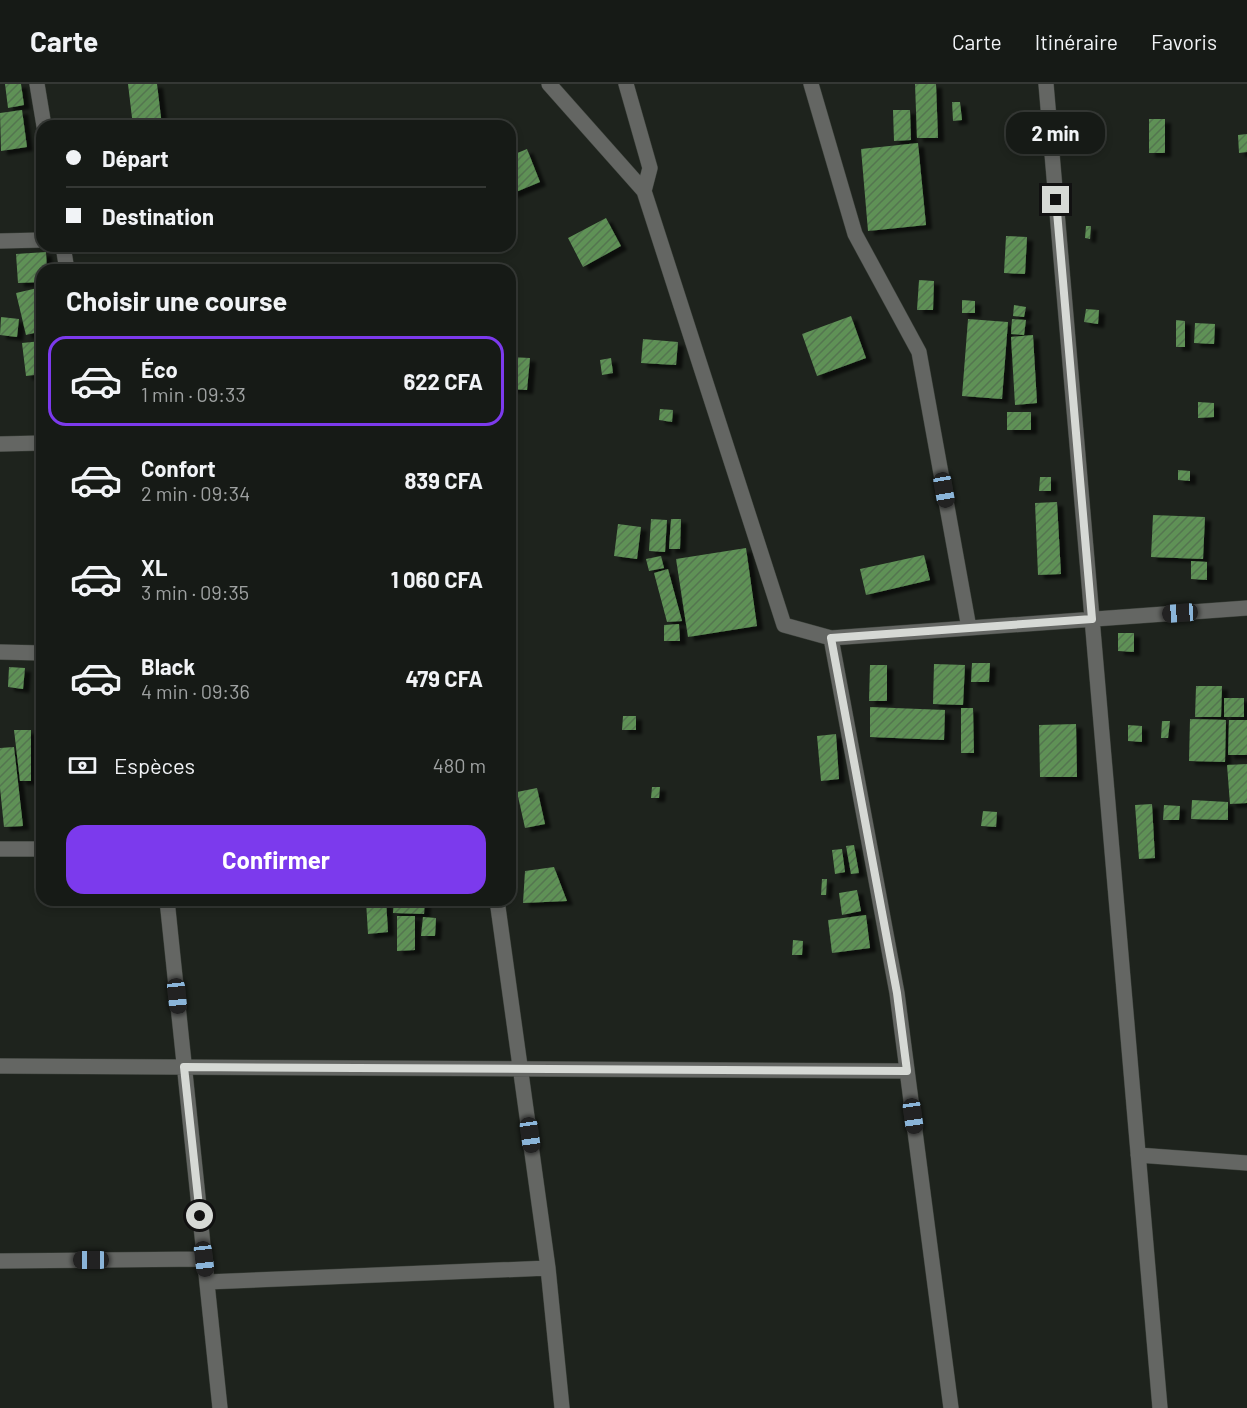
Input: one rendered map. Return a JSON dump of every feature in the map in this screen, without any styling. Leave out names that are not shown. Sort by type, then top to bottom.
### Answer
[{"type":"street","points":[[37,84],[43,120]]},
{"type":"street","points":[[549,84],[644,190],[784,625],[831,638],[1247,608]]},
{"type":"street","points":[[626,84],[650,168],[644,190]]},
{"type":"street","points":[[811,84],[855,234],[919,352],[969,628]]},
{"type":"street","points":[[1046,84],[1160,1408]]},
{"type":"street","points":[[0,240],[36,240]]},
{"type":"street","points":[[0,444],[36,443]]},
{"type":"street","points":[[831,638],[897,993],[951,1408]]},
{"type":"street","points":[[0,652],[36,653]]},
{"type":"street","points":[[0,849],[36,849]]},
{"type":"street","points":[[168,906],[220,1408]]},
{"type":"street","points":[[498,906],[548,1268],[562,1408]]},
{"type":"street","points":[[0,1066],[907,1071]]},
{"type":"street","points":[[1138,1155],[1247,1162]]},
{"type":"street","points":[[0,1261],[204,1259]]},
{"type":"street","points":[[207,1282],[548,1268]]},
{"type":"building","points":[[5,84],[21,84],[24,105],[8,108]]},
{"type":"building","points":[[128,84],[157,84],[161,120],[132,120]]},
{"type":"building","points":[[915,84],[936,84],[938,138],[917,138]]},
{"type":"building","points":[[952,102],[960,102],[962,120],[953,121]]},
{"type":"building","points":[[22,110],[27,147],[1,151],[0,113]]},
{"type":"building","points":[[893,110],[910,110],[911,140],[894,141]]},
{"type":"building","points":[[1149,119],[1165,119],[1165,153],[1149,153]]},
{"type":"building","points":[[1247,134],[1247,152],[1239,153],[1238,135]]},
{"type":"building","points":[[918,143],[926,225],[868,231],[861,149]]},
{"type":"building","points":[[527,149],[540,182],[516,192],[516,154]]},
{"type":"building","points":[[606,218],[621,246],[583,267],[568,238]]},
{"type":"building","points":[[1086,226],[1091,226],[1090,239],[1085,238]]},
{"type":"building","points":[[1006,236],[1027,237],[1025,274],[1004,273]]},
{"type":"building","points":[[46,252],[47,264],[36,264],[36,282],[18,283],[16,254]]},
{"type":"building","points":[[919,280],[934,281],[933,310],[917,310]]},
{"type":"building","points":[[36,288],[36,332],[26,335],[16,293]]},
{"type":"building","points":[[962,300],[975,301],[975,313],[962,313]]},
{"type":"building","points":[[1014,305],[1026,307],[1024,317],[1013,316]]},
{"type":"building","points":[[1086,309],[1099,310],[1098,324],[1084,322]]},
{"type":"building","points":[[851,316],[866,358],[817,376],[802,334]]},
{"type":"building","points":[[1,317],[19,319],[17,337],[0,335]]},
{"type":"building","points":[[968,319],[1008,322],[1002,399],[962,396]]},
{"type":"building","points":[[1012,319],[1026,320],[1024,335],[1011,334]]},
{"type":"building","points":[[1176,320],[1185,321],[1185,347],[1176,347]]},
{"type":"building","points":[[1195,323],[1215,324],[1214,344],[1194,343]]},
{"type":"building","points":[[1033,335],[1037,403],[1015,405],[1011,337]]},
{"type":"building","points":[[643,339],[678,342],[676,365],[641,363]]},
{"type":"building","points":[[36,342],[36,375],[26,376],[22,343]]},
{"type":"building","points":[[516,357],[530,358],[527,390],[516,389]]},
{"type":"building","points":[[611,358],[613,373],[602,375],[600,360]]},
{"type":"building","points":[[1198,402],[1214,403],[1214,417],[1198,418]]},
{"type":"building","points":[[660,409],[673,410],[672,422],[659,420]]},
{"type":"building","points":[[1007,412],[1031,412],[1031,430],[1007,430]]},
{"type":"building","points":[[1178,470],[1190,471],[1190,481],[1178,480]]},
{"type":"building","points":[[1040,477],[1051,477],[1051,491],[1039,491]]},
{"type":"building","points":[[1057,502],[1061,574],[1038,575],[1035,503]]},
{"type":"building","points":[[1153,515],[1205,517],[1203,559],[1151,557]]},
{"type":"building","points":[[651,519],[667,520],[665,552],[649,551]]},
{"type":"building","points":[[671,519],[681,519],[680,549],[669,549]]},
{"type":"building","points":[[618,524],[641,527],[637,559],[614,556]]},
{"type":"building","points":[[746,548],[757,626],[688,637],[676,559]]},
{"type":"building","points":[[924,555],[930,580],[866,595],[860,569]]},
{"type":"building","points":[[661,556],[664,568],[649,571],[646,559]]},
{"type":"building","points":[[1191,561],[1207,562],[1207,580],[1191,579]]},
{"type":"building","points":[[668,569],[682,621],[667,622],[654,573]]},
{"type":"building","points":[[679,624],[680,641],[664,641],[664,625]]},
{"type":"building","points":[[1118,633],[1134,633],[1134,652],[1118,651]]},
{"type":"building","points":[[972,663],[990,663],[989,682],[971,682]]},
{"type":"building","points":[[934,664],[965,665],[963,705],[933,704]]},
{"type":"building","points":[[870,665],[887,665],[887,701],[869,701]]},
{"type":"building","points":[[9,667],[25,668],[23,689],[8,687]]},
{"type":"building","points":[[34,682],[36,682],[36,694],[34,694]]},
{"type":"building","points":[[1196,686],[1222,686],[1221,717],[1195,717]]},
{"type":"building","points":[[1224,698],[1244,698],[1244,717],[1224,717]]},
{"type":"building","points":[[870,707],[945,710],[944,740],[870,737]]},
{"type":"building","points":[[961,708],[973,708],[974,753],[961,753]]},
{"type":"building","points":[[623,716],[636,716],[636,730],[622,730]]},
{"type":"building","points":[[1190,719],[1226,720],[1225,762],[1189,761]]},
{"type":"building","points":[[1229,720],[1247,720],[1247,755],[1228,755]]},
{"type":"building","points":[[1162,721],[1170,721],[1168,738],[1161,738]]},
{"type":"building","points":[[1076,724],[1077,777],[1040,777],[1039,725]]},
{"type":"building","points":[[1128,725],[1142,726],[1142,742],[1128,741]]},
{"type":"building","points":[[14,730],[31,730],[31,781],[20,781]]},
{"type":"building","points":[[836,734],[839,779],[821,781],[817,736]]},
{"type":"building","points":[[34,746],[36,746],[36,764],[34,764]]},
{"type":"building","points":[[14,747],[23,826],[4,827],[0,788],[0,748]]},
{"type":"building","points":[[1247,764],[1247,803],[1230,804],[1227,765]]},
{"type":"building","points":[[652,787],[660,787],[659,798],[651,798]]},
{"type":"building","points":[[537,788],[545,824],[525,828],[517,792]]},
{"type":"building","points":[[1192,800],[1228,802],[1228,820],[1191,819]]},
{"type":"building","points":[[1152,804],[1155,858],[1139,859],[1135,805]]},
{"type":"building","points":[[1164,805],[1180,806],[1179,820],[1163,820]]},
{"type":"building","points":[[983,811],[997,812],[996,827],[981,826]]},
{"type":"building","points":[[854,845],[859,873],[851,874],[846,846]]},
{"type":"building","points":[[842,849],[845,872],[835,874],[832,850]]},
{"type":"building","points":[[554,867],[567,901],[523,903],[525,871]]},
{"type":"building","points":[[822,879],[827,879],[826,895],[821,895]]},
{"type":"building","points":[[857,890],[861,911],[842,915],[839,893]]},
{"type":"building","points":[[366,906],[386,906],[388,932],[368,934]]},
{"type":"building","points":[[394,906],[425,906],[424,914],[393,913]]},
{"type":"building","points":[[866,915],[870,948],[832,953],[828,920]]},
{"type":"building","points":[[397,916],[415,916],[415,950],[397,951]]},
{"type":"building","points":[[423,917],[436,918],[435,936],[421,936]]},
{"type":"building","points":[[793,940],[803,941],[802,955],[792,955]]},
{"type":"route","points":[[200,1216],[184,1067],[907,1071],[897,993],[831,638],[1092,619],[1056,200]]}]
